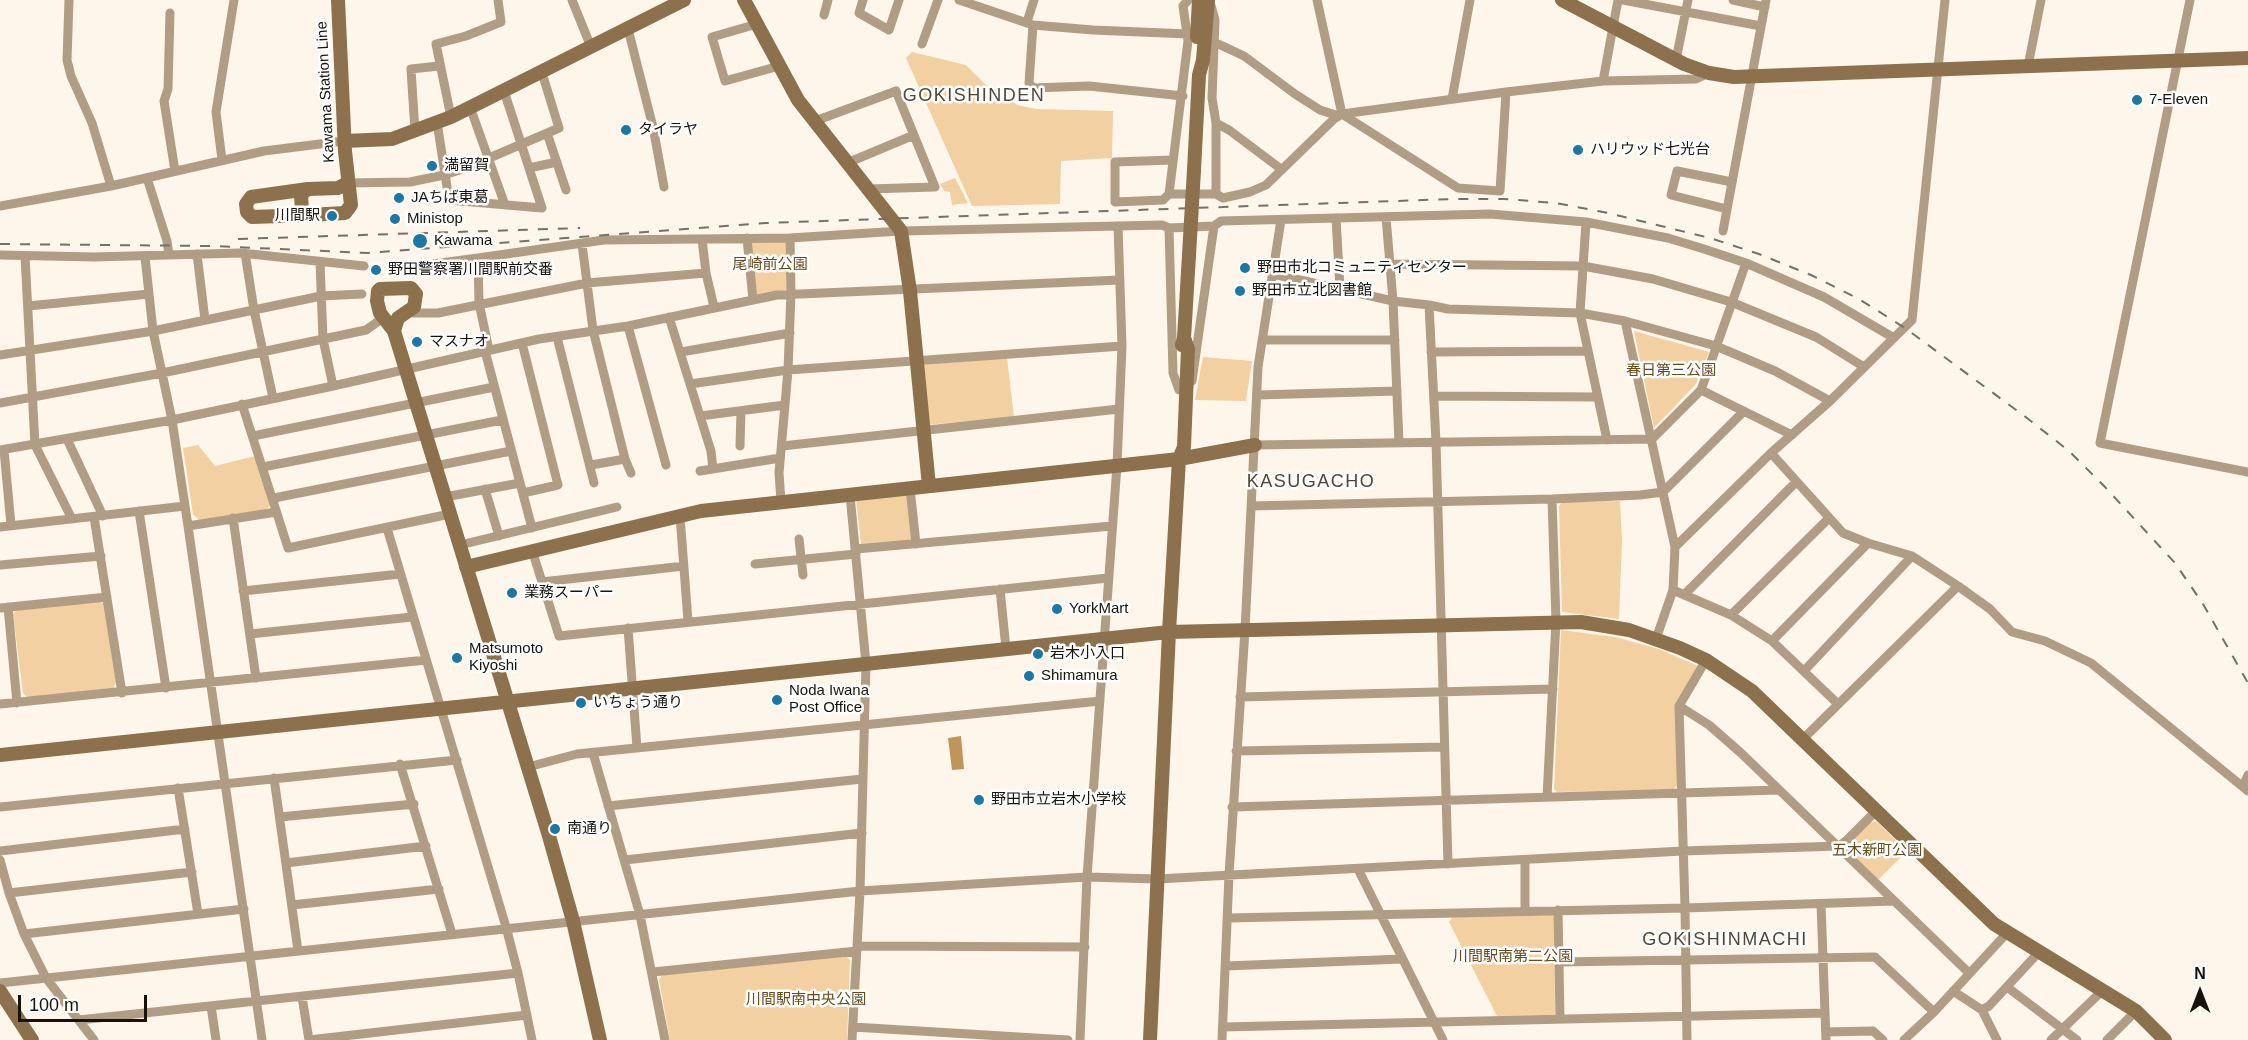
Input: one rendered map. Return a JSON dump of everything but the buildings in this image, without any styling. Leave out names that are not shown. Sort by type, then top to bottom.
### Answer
[{"type":"street","points":[[69,0],[67,36],[70,76],[92,123],[111,186]]},
{"type":"street","points":[[222,160],[216,112],[234,0]]},
{"type":"street","name":"Kawama Station Line","points":[[338,0],[345,188]]},
{"type":"street","points":[[451,117],[436,44],[466,36],[501,22],[498,0]]},
{"type":"street","points":[[572,0],[591,47]]},
{"type":"street","points":[[0,206],[111,186],[275,149],[344,141],[392,139],[470,108],[684,0]]},
{"type":"street","points":[[744,0],[798,100],[901,231],[910,291],[929,486]]},
{"type":"street","points":[[824,15],[828,0]]},
{"type":"street","points":[[863,0],[859,13],[889,30],[899,0]]},
{"type":"street","points":[[922,44],[938,0]]},
{"type":"street","points":[[959,0],[1030,23],[1093,30],[1188,34]]},
{"type":"street","points":[[993,11],[997,0]]},
{"type":"street","points":[[1034,0],[1030,23],[1029,83],[1033,88],[1089,86],[1183,96]]},
{"type":"street","points":[[1169,195],[1183,96],[1188,34],[1183,6],[1188,0]]},
{"type":"street","points":[[1199,0],[1196,60],[1199,75]]},
{"type":"street","points":[[1150,1040],[1179,459],[1175,447],[1182,391],[1180,350],[1184,338],[1199,75],[1203,60],[1209,0]]},
{"type":"street","points":[[1209,0],[1215,20],[1212,98],[1216,123],[1216,194]]},
{"type":"street","points":[[1317,0],[1340,115]]},
{"type":"street","points":[[1452,99],[1470,0]]},
{"type":"street","points":[[1562,0],[1576,3],[1682,63],[1709,74],[1734,77],[2248,58]]},
{"type":"street","points":[[1603,81],[1618,0]]},
{"type":"street","points":[[1623,0],[1761,26]]},
{"type":"street","points":[[1680,79],[1685,75],[1682,63],[1688,0]]},
{"type":"street","points":[[1723,231],[1765,4],[1733,0]]},
{"type":"street","points":[[1675,547],[1912,320],[1946,0]]},
{"type":"street","points":[[2028,66],[2041,0]]},
{"type":"street","points":[[2190,0],[2100,443],[2248,472]]},
{"type":"street","points":[[170,13],[168,89],[164,101],[175,171]]},
{"type":"street","points":[[757,24],[712,37],[725,81],[779,66]]},
{"type":"street","points":[[628,29],[653,127],[664,187]]},
{"type":"street","points":[[1214,42],[1244,56],[1320,110],[1340,115],[1458,188],[1500,191],[1506,92]]},
{"type":"street","points":[[415,131],[411,69],[439,66]]},
{"type":"street","points":[[345,188],[351,208],[345,213],[252,217],[247,212],[246,204],[251,197],[308,189],[410,182],[444,175],[489,159],[559,128],[542,73]]},
{"type":"street","points":[[1173,160],[1115,162],[1114,201],[1162,200],[1169,195],[1216,194],[1223,198],[1250,192],[1266,184],[1340,115],[1603,81],[1696,79],[1709,74]]},
{"type":"street","points":[[436,122],[449,200],[542,208],[504,91]]},
{"type":"street","points":[[815,121],[896,91],[935,187],[868,189]]},
{"type":"street","points":[[470,108],[505,205]]},
{"type":"street","points":[[1216,123],[1281,169]]},
{"type":"street","points":[[547,133],[566,190]]},
{"type":"street","points":[[847,163],[914,135]]},
{"type":"street","points":[[529,168],[557,162]]},
{"type":"street","points":[[1727,209],[1671,195],[1677,171],[1732,182]]},
{"type":"street","points":[[147,178],[167,241],[169,255]]},
{"type":"street","points":[[308,189],[302,195],[302,211],[308,215]]},
{"type":"street","points":[[433,264],[604,240],[790,238],[901,231],[1162,225],[1169,228],[1214,226],[1221,221],[1490,214],[1586,222],[1668,238],[1746,262],[1824,297],[1894,338]]},
{"type":"street","points":[[1386,217],[1400,443]]},
{"type":"street","points":[[1336,218],[1340,289]]},
{"type":"street","points":[[1222,1040],[1228,875],[1245,630],[1258,367],[1281,220]]},
{"type":"street","points":[[1586,222],[1580,314],[1607,440]]},
{"type":"street","points":[[1080,1040],[1087,877],[1117,465],[1122,346],[1118,226]]},
{"type":"street","points":[[1182,391],[1192,381],[1214,226]]},
{"type":"street","points":[[1169,228],[1173,374],[1182,391]]},
{"type":"street","points":[[747,238],[753,300]]},
{"type":"street","points":[[781,502],[779,472],[790,333],[790,238]]},
{"type":"street","points":[[702,239],[706,273],[714,308]]},
{"type":"street","points":[[582,244],[593,330],[625,459],[631,472]]},
{"type":"street","points":[[245,254],[262,352],[273,398]]},
{"type":"street","points":[[0,255],[145,257],[245,254],[364,266]]},
{"type":"street","points":[[196,255],[205,320]]},
{"type":"street","points":[[25,256],[35,445],[72,519]]},
{"type":"street","points":[[145,257],[153,331],[172,420],[189,525],[262,1040]]},
{"type":"street","points":[[478,258],[479,303],[494,387],[532,528]]},
{"type":"street","points":[[320,262],[323,339],[333,386]]},
{"type":"street","points":[[466,567],[701,511],[1179,459],[1255,445],[1652,439],[1701,390],[1746,262]]},
{"type":"street","points":[[1390,264],[1583,266],[1653,279],[1731,302],[1816,337],[1864,368]]},
{"type":"street","points":[[410,311],[438,313],[586,283],[706,273]]},
{"type":"street","points":[[1273,274],[1393,301],[1448,309],[1580,314],[1625,321],[1716,346],[1775,372],[1830,401]]},
{"type":"street","points":[[11,525],[2,450],[172,420],[522,343],[628,326],[791,293],[910,291],[1120,280]]},
{"type":"street","points":[[394,331],[398,318],[410,311],[416,300],[415,291],[411,288],[380,289],[377,301],[383,318],[394,331],[528,767],[573,921],[600,1040]]},
{"type":"street","points":[[28,306],[149,294]]},
{"type":"street","points":[[0,355],[153,331],[321,296],[362,294]]},
{"type":"street","points":[[1429,305],[1436,442],[1448,864]]},
{"type":"street","points":[[669,317],[711,451],[713,469]]},
{"type":"street","points":[[0,403],[162,373],[366,330],[383,318]]},
{"type":"street","points":[[1625,321],[1675,547],[1673,590],[1656,639]]},
{"type":"street","points":[[628,326],[666,465]]},
{"type":"street","points":[[681,352],[790,333]]},
{"type":"street","points":[[556,337],[594,483]]},
{"type":"street","points":[[1263,340],[1395,340]]},
{"type":"street","points":[[522,343],[558,485],[523,493]]},
{"type":"street","points":[[690,384],[788,370],[1122,346]]},
{"type":"street","points":[[1431,352],[1588,351]]},
{"type":"street","points":[[253,436],[494,387]]},
{"type":"street","points":[[1701,390],[1792,435]]},
{"type":"street","points":[[1258,395],[1397,391]]},
{"type":"street","points":[[1434,396],[1598,397]]},
{"type":"street","points":[[242,404],[274,498],[276,512],[288,548],[450,514]]},
{"type":"street","points":[[700,416],[785,405]]},
{"type":"street","points":[[782,446],[1119,409]]},
{"type":"street","points":[[740,446],[741,411]]},
{"type":"street","points":[[1251,506],[1438,502],[1640,495],[1663,492],[1744,411]]},
{"type":"street","points":[[263,467],[502,420]]},
{"type":"street","points":[[67,439],[99,516],[101,556],[122,693]]},
{"type":"street","points":[[274,498],[511,451]]},
{"type":"street","points":[[1771,453],[1843,533],[1912,556],[1989,609],[2012,632],[2045,641],[2091,663],[2245,788],[2248,775]]},
{"type":"street","points":[[700,471],[780,458]]},
{"type":"street","points":[[591,465],[625,459]]},
{"type":"street","points":[[1684,595],[1796,482]]},
{"type":"street","points":[[444,496],[520,483]]},
{"type":"street","points":[[910,488],[916,544]]},
{"type":"street","points":[[485,489],[499,536]]},
{"type":"street","points":[[850,495],[866,664],[860,891],[852,1040]]},
{"type":"street","points":[[1547,797],[1556,621],[1552,498]]},
{"type":"street","points":[[0,526],[185,506]]},
{"type":"street","points":[[460,545],[617,507]]},
{"type":"street","points":[[139,512],[166,688]]},
{"type":"street","points":[[189,525],[276,512]]},
{"type":"street","points":[[680,516],[688,621]]},
{"type":"street","points":[[233,518],[256,678]]},
{"type":"street","points":[[1731,615],[1829,518]]},
{"type":"street","points":[[755,564],[916,544],[1112,526]]},
{"type":"street","points":[[387,528],[506,927],[532,1040]]},
{"type":"street","points":[[798,538],[803,575]]},
{"type":"street","points":[[1772,641],[1868,543]]},
{"type":"street","points":[[532,550],[559,636],[1108,578]]},
{"type":"street","points":[[0,565],[101,556]]},
{"type":"street","points":[[1804,671],[1912,556]]},
{"type":"street","points":[[542,582],[684,566]]},
{"type":"street","points":[[243,591],[400,574]]},
{"type":"street","points":[[1803,739],[1958,586]]},
{"type":"street","points":[[1000,589],[1006,649]]},
{"type":"street","points":[[1673,590],[1731,615],[1772,641],[1838,704]]},
{"type":"street","points":[[17,703],[4,607],[107,597]]},
{"type":"street","points":[[250,634],[412,617]]},
{"type":"street","points":[[0,756],[1169,632],[1556,621],[1605,625],[1656,639],[1706,660],[1752,691],[1994,924],[2136,1011],[2165,1040]]},
{"type":"street","points":[[628,628],[637,748]]},
{"type":"street","points":[[0,704],[426,660]]},
{"type":"street","points":[[1687,1040],[1679,706],[1706,660]]},
{"type":"street","points":[[1240,697],[1553,689]]},
{"type":"street","points":[[528,767],[568,756],[593,753],[1100,701]]},
{"type":"street","points":[[1679,706],[1709,725],[1839,846],[1969,973]]},
{"type":"street","points":[[1236,751],[1444,747]]},
{"type":"street","points":[[593,753],[640,915],[665,1040]]},
{"type":"street","points":[[0,807],[457,759]]},
{"type":"street","points":[[400,764],[452,934]]},
{"type":"street","points":[[274,778],[298,951]]},
{"type":"street","points":[[608,806],[862,779]]},
{"type":"street","points":[[178,788],[198,914]]},
{"type":"street","points":[[1232,807],[1778,790]]},
{"type":"street","points":[[280,817],[414,804]]},
{"type":"street","points":[[0,983],[506,927],[860,891],[1087,877],[1157,879],[1683,851],[1839,846],[1876,810]]},
{"type":"street","points":[[0,851],[185,829]]},
{"type":"street","points":[[625,860],[862,833]]},
{"type":"street","points":[[286,862],[426,846]]},
{"type":"street","points":[[0,860],[24,934],[46,978],[94,1040]]},
{"type":"street","points":[[1525,860],[1525,910]]},
{"type":"street","points":[[1358,869],[1443,1040]]},
{"type":"street","points":[[9,893],[192,872]]},
{"type":"street","points":[[292,905],[439,889]]},
{"type":"street","points":[[1228,918],[1894,901]]},
{"type":"street","points":[[1821,904],[1826,1036],[1873,1030],[1883,1040]]},
{"type":"street","points":[[24,934],[244,909]]},
{"type":"street","points":[[1558,910],[1560,1019]]},
{"type":"street","points":[[1904,1040],[1934,1012],[2007,933]]},
{"type":"street","points":[[653,972],[857,949],[1085,947]]},
{"type":"street","points":[[1982,1010],[1989,1006],[2039,952]]},
{"type":"street","points":[[1558,962],[1686,962],[1875,957],[1934,1012]]},
{"type":"street","points":[[1226,966],[1402,959]]},
{"type":"street","points":[[79,1020],[518,973]]},
{"type":"street","points":[[2007,987],[2077,1040]]},
{"type":"street","points":[[2051,1040],[2103,990]]},
{"type":"street","points":[[0,991],[32,1040]]},
{"type":"street","points":[[1953,991],[1982,1010],[1996,1040]]},
{"type":"street","points":[[302,997],[309,1040],[526,1016]]},
{"type":"street","points":[[211,1006],[216,1040]]},
{"type":"street","points":[[2107,1040],[2136,1011]]},
{"type":"street","points":[[1223,1027],[1825,1013]]},
{"type":"street","points":[[853,1027],[1068,1040]]},
{"type":"green space","points":[[912,52],[966,65],[986,85],[1006,95],[1017,105],[1036,109],[1113,111],[1112,158],[1061,161],[1060,204],[972,206],[906,58]]},
{"type":"green space","points":[[955,178],[968,203],[952,205],[950,192],[944,191],[940,184]]},
{"type":"green space","name":"尾崎前公園","points":[[750,240],[787,241],[788,290],[755,296]]},
{"type":"green space","name":"春日第三公園","points":[[1634,331],[1709,352],[1696,384],[1654,428]]},
{"type":"green space","points":[[1203,357],[1252,361],[1246,401],[1195,400]]},
{"type":"green space","points":[[1007,358],[1014,417],[926,425],[921,365]]},
{"type":"green space","points":[[198,445],[215,466],[255,456],[271,504],[267,509],[199,520],[193,514],[183,448]]},
{"type":"green space","points":[[907,492],[912,540],[861,545],[856,498]]},
{"type":"green space","points":[[1620,501],[1622,541],[1619,619],[1562,612],[1559,506],[1562,502]]},
{"type":"green space","points":[[99,601],[104,604],[116,683],[113,688],[28,698],[23,693],[13,614],[17,610]]},
{"type":"green space","points":[[1561,630],[1615,637],[1659,649],[1698,666],[1675,708],[1678,784],[1674,789],[1557,792],[1554,789]]},
{"type":"green space","name":"五木新町公園","points":[[1876,821],[1907,851],[1878,880],[1848,851],[1847,845],[1870,823]]},
{"type":"green space","name":"川間駅南第二公園","points":[[1554,913],[1555,1015],[1497,1016],[1449,922],[1453,916]]},
{"type":"green space","name":"川間駅南中央公園","points":[[846,956],[850,960],[847,1040],[670,1040],[659,980],[662,975]]},
{"type":"shaded area","points":[[961,736],[964,769],[952,770],[948,738]]},
{"type":"railway","points":[[0,244],[212,246],[368,253],[766,223],[1452,199],[1504,199],[1556,203],[1608,213],[1710,238],[1759,254],[1811,275],[1859,299],[1905,328],[2069,451],[2105,487],[2175,563],[2203,604],[2248,683]]},
{"type":"railway","points":[[238,239],[580,228]]},
{"type":"place","name":"7-Eleven","points":[[2137,100]]},
{"type":"place","name":"タイラヤ","points":[[626,130]]},
{"type":"place","name":"ハリウッド七光台","points":[[1578,150]]},
{"type":"place","name":"満留賀","points":[[432,166]]},
{"type":"place","name":"JAちば東葛","points":[[399,198]]},
{"type":"place","name":"川間駅","points":[[332,216]]},
{"type":"place","name":"Ministop","points":[[395,219]]},
{"type":"place","name":"Kawama","points":[[420,241]]},
{"type":"place","name":"野田市北コミュニティセンター","points":[[1245,268]]},
{"type":"place","name":"野田警察署川間駅前交番","points":[[376,270]]},
{"type":"place","name":"野田市立北図書館","points":[[1240,291]]},
{"type":"place","name":"マスナオ","points":[[417,342]]},
{"type":"place","name":"業務スーパー","points":[[512,593]]},
{"type":"place","name":"YorkMart","points":[[1057,609]]},
{"type":"place","name":"岩木小入口","points":[[1038,654]]},
{"type":"place","name":"Matsumoto Kiyoshi","points":[[457,658]]},
{"type":"place","name":"Shimamura","points":[[1029,676]]},
{"type":"place","name":"Noda Iwana Post Office","points":[[777,700]]},
{"type":"place","name":"いちょう通り","points":[[581,703]]},
{"type":"place","name":"野田市立岩木小学校","points":[[979,800]]},
{"type":"place","name":"南通り","points":[[555,829]]},
{"type":"district","name":"GOKISHINDEN","points":[[974,96]]},
{"type":"district","name":"KASUGACHO","points":[[1311,482]]},
{"type":"district","name":"GOKISHINMACHI","points":[[1725,940]]}]
